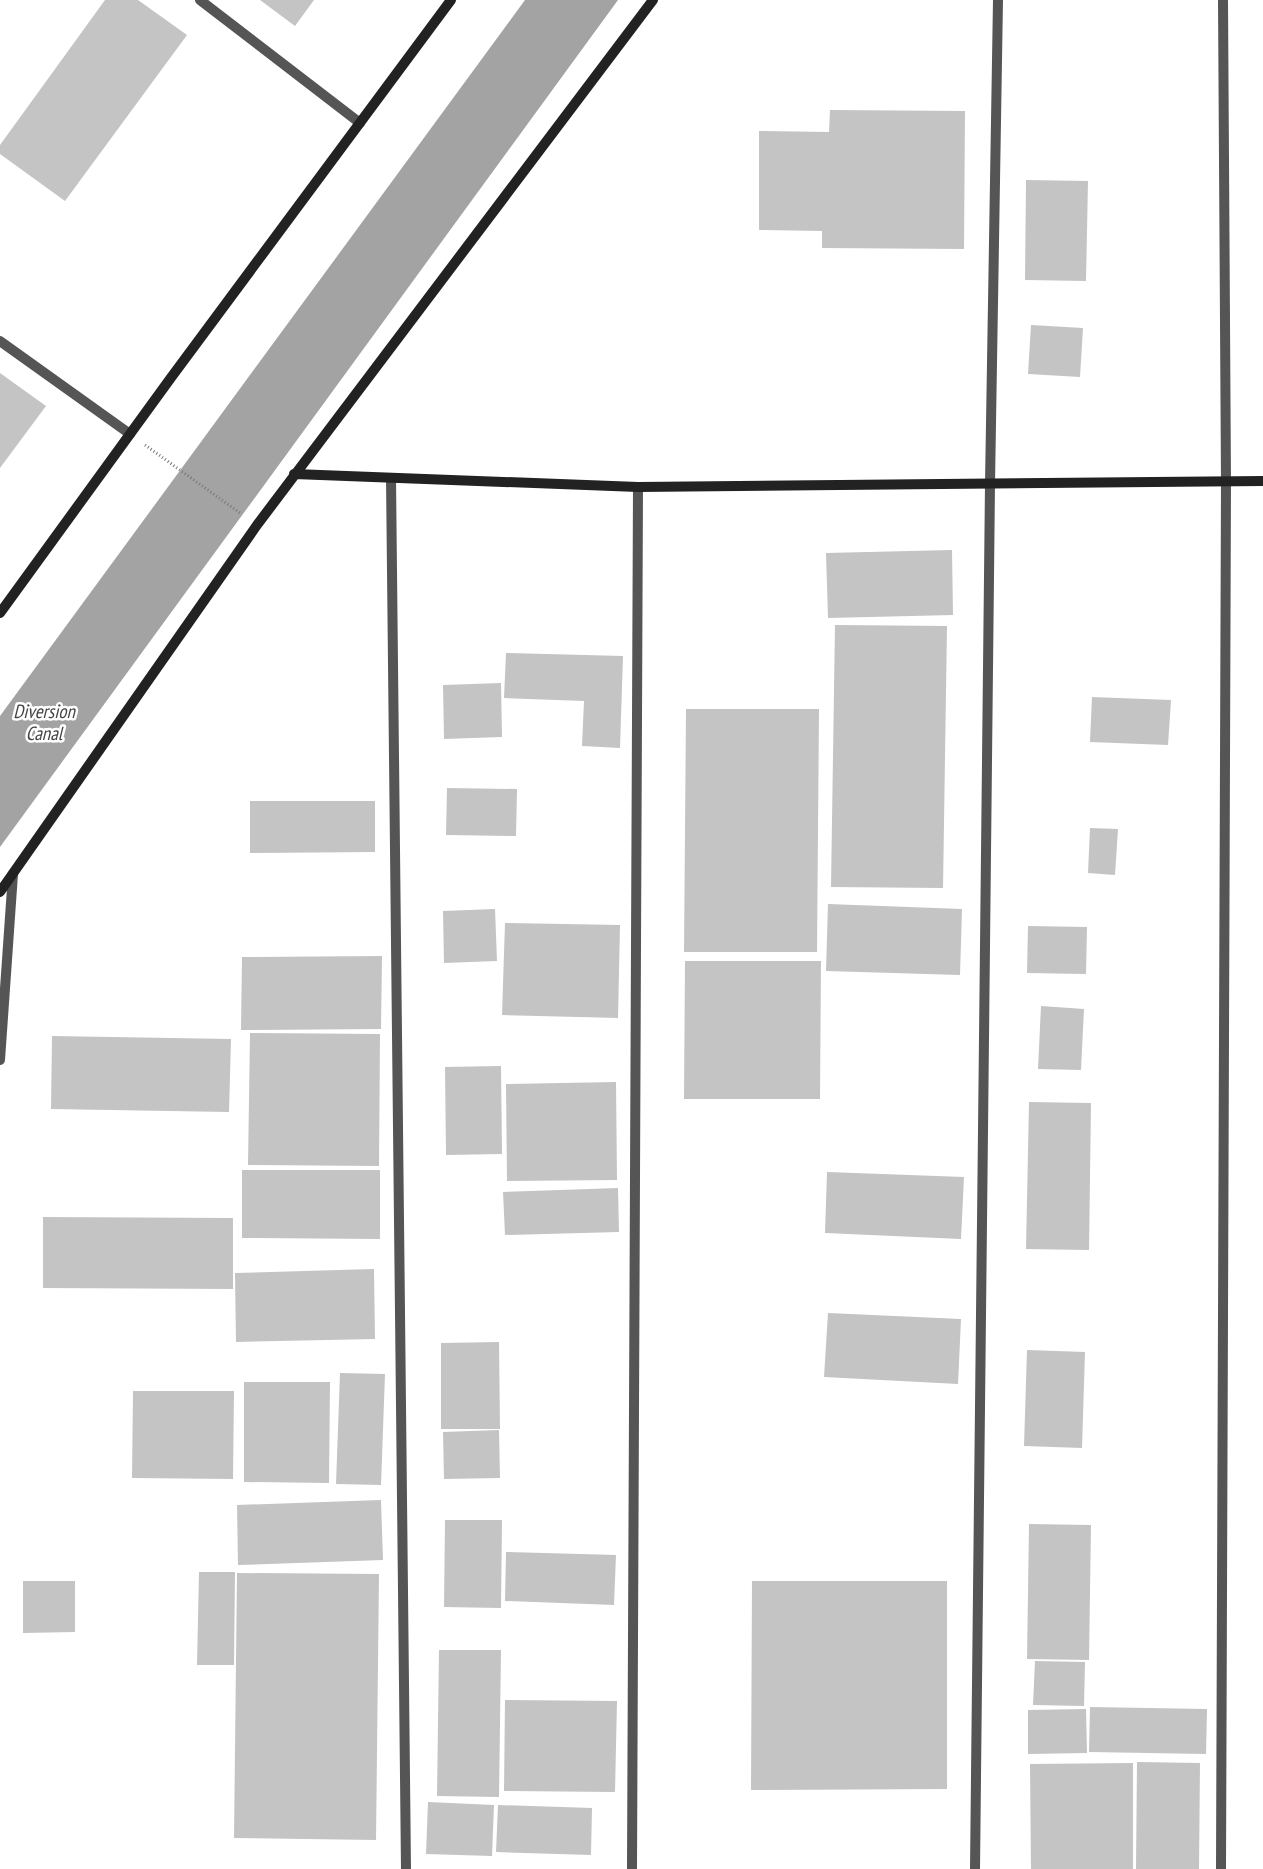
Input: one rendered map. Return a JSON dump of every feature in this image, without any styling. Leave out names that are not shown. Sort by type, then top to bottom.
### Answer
[{"type":"street","points":[[200,0],[360,123]]},
{"type":"street","points":[[0,613],[451,0]]},
{"type":"street","points":[[0,892],[294,474],[653,0]]},
{"type":"street","points":[[975,1869],[990,484],[998,0]]},
{"type":"street","points":[[1221,1869],[1226,482],[1223,0]]},
{"type":"street","points":[[0,341],[130,434]]},
{"type":"street","points":[[294,474],[638,487],[1263,481]]},
{"type":"street","points":[[391,478],[406,1869]]},
{"type":"street","points":[[632,1869],[638,487]]},
{"type":"street","points":[[0,1060],[12,874]]},
{"type":"path","points":[[161,456],[247,518]]},
{"type":"water","name":"Diversion Canal","points":[[525,0],[618,0],[0,847],[0,716]]},
{"type":"building","points":[[105,0],[138,0],[187,35],[65,201],[0,154],[0,145]]},
{"type":"building","points":[[260,0],[314,0],[295,26]]},
{"type":"building","points":[[830,110],[965,111],[964,249],[822,248],[822,231],[759,230],[759,131],[829,132]]},
{"type":"building","points":[[1026,180],[1088,181],[1086,281],[1025,280]]},
{"type":"building","points":[[1031,325],[1083,328],[1080,377],[1028,374]]},
{"type":"building","points":[[0,373],[46,406],[0,468]]},
{"type":"building","points":[[952,550],[953,615],[828,618],[826,553]]},
{"type":"building","points":[[835,625],[947,626],[943,888],[831,887]]},
{"type":"building","points":[[506,653],[623,656],[620,748],[582,746],[584,701],[504,698]]},
{"type":"building","points":[[501,683],[502,737],[444,739],[443,685]]},
{"type":"building","points":[[1092,697],[1171,700],[1168,745],[1090,742]]},
{"type":"building","points":[[686,709],[819,709],[817,952],[684,952]]},
{"type":"building","points":[[447,788],[517,789],[516,836],[446,835]]},
{"type":"building","points":[[250,801],[375,801],[375,852],[250,853]]},
{"type":"building","points":[[1090,828],[1118,829],[1115,875],[1088,873]]},
{"type":"building","points":[[828,904],[962,909],[960,975],[826,971]]},
{"type":"building","points":[[495,909],[497,961],[444,963],[443,911]]},
{"type":"building","points":[[505,923],[620,925],[618,1018],[502,1015]]},
{"type":"building","points":[[1028,926],[1087,927],[1086,974],[1027,973]]},
{"type":"building","points":[[382,956],[381,1029],[241,1030],[242,957]]},
{"type":"building","points":[[685,961],[821,961],[820,1099],[684,1099]]},
{"type":"building","points":[[1041,1006],[1084,1009],[1081,1070],[1038,1069]]},
{"type":"building","points":[[250,1033],[380,1034],[379,1166],[248,1165]]},
{"type":"building","points":[[52,1036],[231,1039],[229,1112],[51,1109]]},
{"type":"building","points":[[501,1066],[502,1154],[446,1155],[445,1067]]},
{"type":"building","points":[[616,1082],[617,1180],[507,1181],[506,1084]]},
{"type":"building","points":[[1029,1102],[1091,1103],[1089,1250],[1026,1249]]},
{"type":"building","points":[[242,1170],[380,1170],[380,1239],[242,1238]]},
{"type":"building","points":[[827,1172],[964,1177],[961,1239],[825,1233]]},
{"type":"building","points":[[618,1188],[619,1232],[505,1235],[503,1192]]},
{"type":"building","points":[[43,1217],[233,1218],[233,1289],[43,1288]]},
{"type":"building","points":[[374,1269],[375,1339],[236,1342],[235,1273]]},
{"type":"building","points":[[828,1313],[961,1319],[958,1384],[824,1377]]},
{"type":"building","points":[[499,1342],[500,1429],[441,1429],[441,1343]]},
{"type":"building","points":[[1027,1350],[1085,1352],[1082,1448],[1024,1446]]},
{"type":"building","points":[[340,1373],[385,1374],[381,1485],[336,1484]]},
{"type":"building","points":[[244,1382],[330,1382],[329,1483],[244,1482]]},
{"type":"building","points":[[133,1391],[234,1391],[233,1479],[132,1478]]},
{"type":"building","points":[[499,1430],[500,1478],[444,1479],[443,1432]]},
{"type":"building","points":[[381,1500],[383,1560],[238,1565],[237,1505]]},
{"type":"building","points":[[445,1520],[502,1520],[501,1608],[444,1607]]},
{"type":"building","points":[[1029,1524],[1091,1525],[1089,1660],[1027,1659]]},
{"type":"building","points":[[506,1552],[616,1555],[614,1605],[505,1601]]},
{"type":"building","points":[[199,1572],[235,1572],[234,1665],[197,1665]]},
{"type":"building","points":[[237,1573],[379,1574],[376,1840],[234,1838]]},
{"type":"building","points":[[23,1581],[75,1581],[75,1632],[23,1633]]},
{"type":"building","points":[[752,1581],[947,1581],[947,1789],[751,1790]]},
{"type":"building","points":[[439,1650],[501,1650],[499,1797],[437,1796]]},
{"type":"building","points":[[1035,1661],[1085,1662],[1084,1706],[1033,1705]]},
{"type":"building","points":[[505,1700],[617,1701],[615,1792],[504,1791]]},
{"type":"building","points":[[1090,1707],[1207,1709],[1206,1754],[1089,1752]]},
{"type":"building","points":[[1086,1709],[1087,1753],[1028,1754],[1028,1710]]},
{"type":"building","points":[[1137,1762],[1200,1763],[1199,1869],[1136,1869]]},
{"type":"building","points":[[1133,1763],[1133,1869],[1031,1869],[1030,1764]]},
{"type":"building","points":[[428,1802],[494,1805],[492,1856],[426,1854]]},
{"type":"building","points":[[498,1805],[592,1808],[591,1855],[496,1852]]}]
